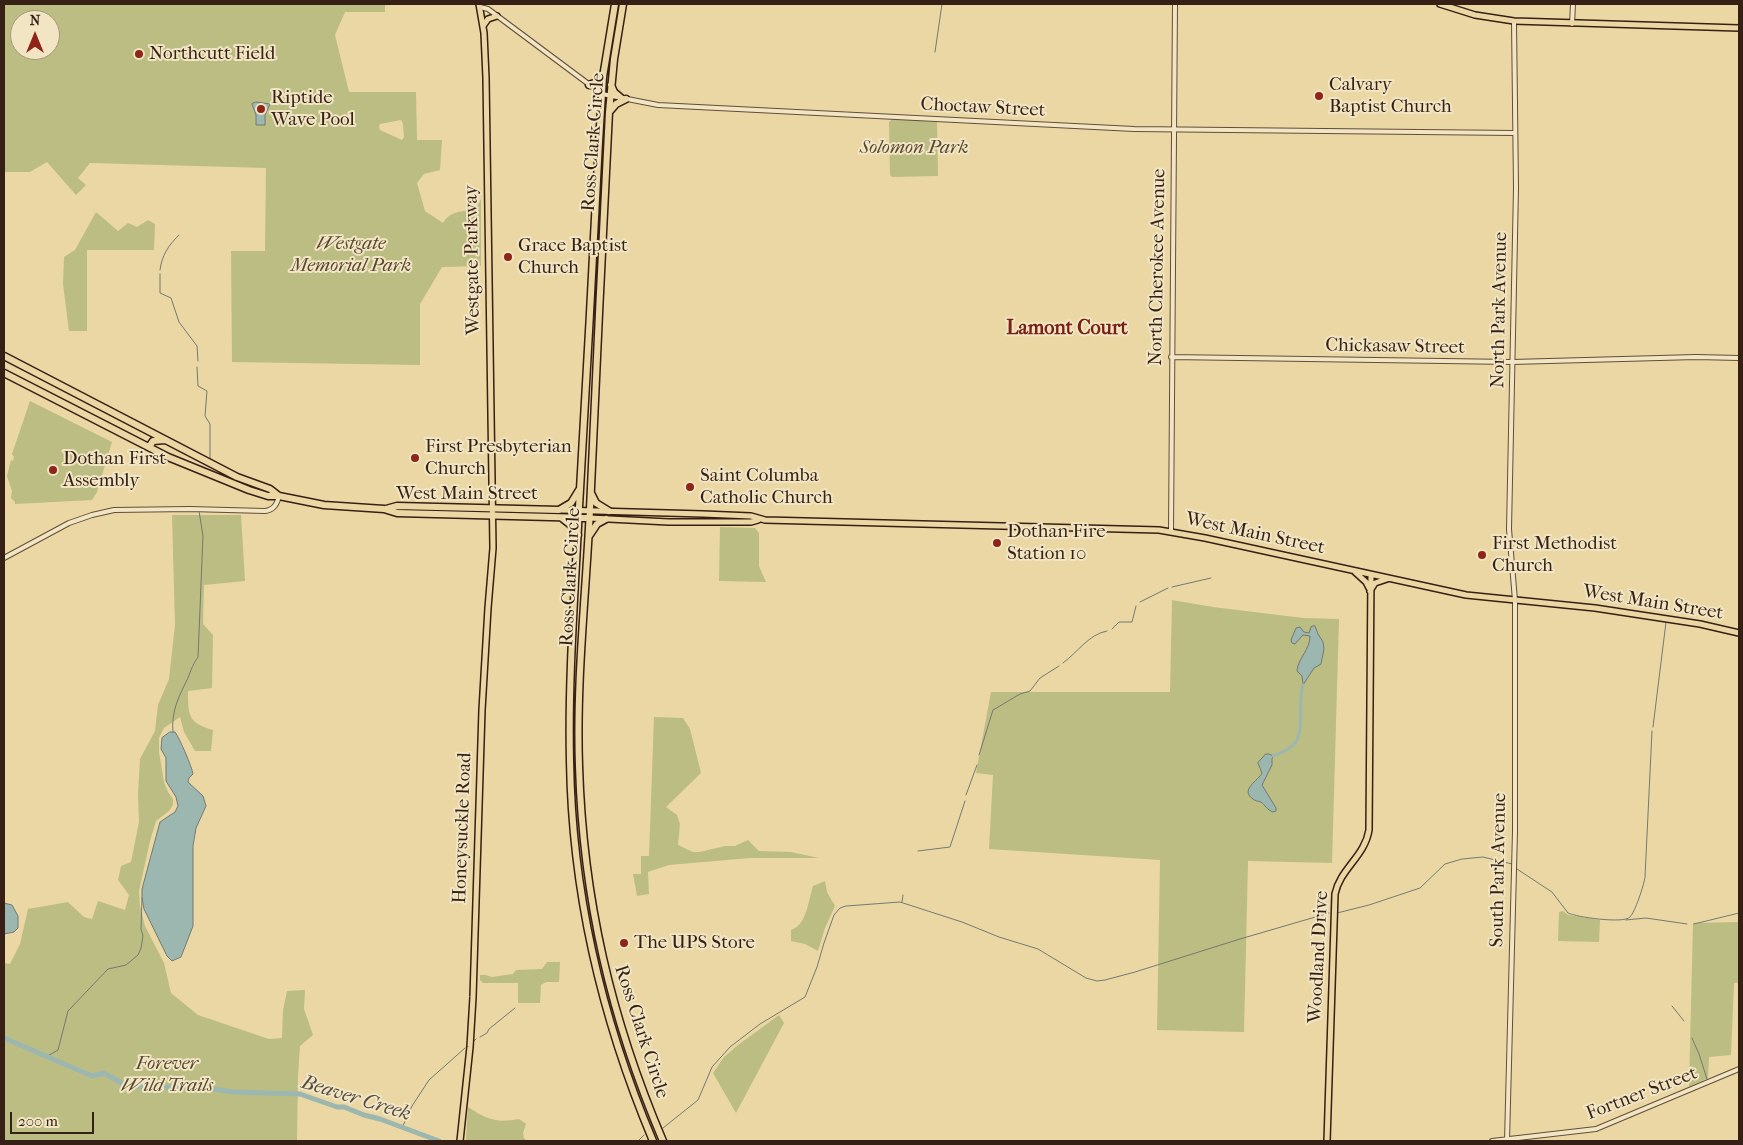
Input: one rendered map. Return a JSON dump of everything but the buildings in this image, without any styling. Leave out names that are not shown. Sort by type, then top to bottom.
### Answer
[{"type":"highway","name":"Ross Clark Circle","points":[[615,4],[603,77],[596,188],[580,487],[570,764],[576,862],[584,915],[596,970],[608,1018],[636,1099],[653,1141]]},
{"type":"highway","name":"Ross Clark Circle","points":[[623,4],[609,112],[590,511],[581,653],[578,763],[586,868],[604,968],[642,1091],[663,1141]]},
{"type":"highway","points":[[589,85],[603,77]]},
{"type":"highway","points":[[609,112],[623,99],[614,92],[611,85]]},
{"type":"highway","points":[[596,188],[604,200]]},
{"type":"highway","points":[[596,200],[604,210]]},
{"type":"highway","points":[[590,306],[598,319]]},
{"type":"highway","points":[[590,318],[598,329]]},
{"type":"highway","name":"West Main Street","points":[[4,356],[225,471],[270,489],[279,496]]},
{"type":"highway","points":[[587,365],[591,376],[596,380]]},
{"type":"highway","name":"West Main Street","points":[[4,372],[148,447],[258,494],[324,505],[384,509],[397,513],[589,518]]},
{"type":"highway","points":[[586,382],[596,394]]},
{"type":"highway","points":[[46,394],[53,392],[56,383]]},
{"type":"highway","points":[[139,442],[149,440],[154,434]]},
{"type":"highway","points":[[148,447],[155,440],[166,440]]},
{"type":"highway","points":[[216,476],[218,467]]},
{"type":"highway","points":[[216,476],[225,471]]},
{"type":"highway","points":[[559,510],[571,502],[580,487]]},
{"type":"highway","points":[[590,492],[596,503],[609,511]]},
{"type":"highway","name":"West Main Street","points":[[384,509],[397,506],[559,510]]},
{"type":"highway","points":[[560,518],[572,526],[578,536]]},
{"type":"highway","points":[[588,537],[597,524],[606,519]]},
{"type":"highway","points":[[573,643],[581,653]]},
{"type":"highway","points":[[573,654],[577,656],[581,663]]},
{"type":"highway","points":[[631,1085],[637,1091],[642,1091]]},
{"type":"highway","points":[[636,1099],[639,1099],[648,1106]]},
{"type":"main road","points":[[1440,4],[1475,15],[1514,21],[1739,28]]},
{"type":"main road","name":"Westgate Parkway","points":[[480,5],[486,78],[492,515]]},
{"type":"main road","points":[[483,26],[488,19],[497,16]]},
{"type":"main road","name":"West Main Street","points":[[559,510],[751,516],[759,519],[1171,531],[1466,595],[1576,605],[1642,614],[1739,633]]},
{"type":"main road","name":"Honeysuckle Road","points":[[460,1141],[473,997],[482,710],[493,548],[492,515]]},
{"type":"main road","name":"West Main Street","points":[[589,518],[682,522],[751,522],[759,519]]},
{"type":"main road","points":[[1353,571],[1366,582],[1370,591]]},
{"type":"main road","name":"Woodland Drive","points":[[1327,1141],[1334,898],[1345,871],[1362,851],[1369,830],[1370,574]]},
{"type":"main road","points":[[1370,591],[1375,584],[1388,578]]},
{"type":"street","name":"North Cherokee Avenue","points":[[1171,531],[1175,4]]},
{"type":"street","points":[[1572,24],[1573,4]]},
{"type":"street","name":"Choctaw Street","points":[[480,5],[602,94],[648,104],[686,108],[1174,129],[1515,133]]},
{"type":"street","name":"North Park Avenue","points":[[1514,21],[1515,133],[1509,529],[1515,600]]},
{"type":"street","name":"Chickasaw Street","points":[[1171,357],[1512,362],[1696,357],[1739,358]]},
{"type":"street","points":[[4,558],[59,527],[102,512],[141,508],[265,511],[274,508],[279,496]]},
{"type":"street","name":"South Park Avenue","points":[[1507,1141],[1514,876],[1515,600]]},
{"type":"street","name":"Fortner Street","points":[[1492,1141],[1507,1141],[1596,1129],[1739,1069]]},
{"type":"green space","name":"Westgate Memorial Park","points":[[4,4],[385,4],[385,12],[345,12],[335,35],[349,92],[416,92],[417,140],[442,140],[440,170],[424,174],[417,183],[425,211],[443,223],[453,214],[461,211],[475,210],[481,199],[481,266],[442,267],[420,304],[420,365],[232,362],[231,251],[265,251],[266,168],[90,163],[78,178],[86,185],[76,195],[47,162],[30,172],[4,172]],"holes":[[[401,120],[404,137],[402,140],[380,130],[379,127],[380,124]]]},
{"type":"green space","name":"Solomon Park","points":[[892,119],[937,122],[938,176],[892,177],[890,175],[889,122]]},
{"type":"green space","points":[[96,212],[118,231],[128,223],[137,227],[148,220],[155,224],[154,250],[87,250],[87,331],[69,331],[63,284],[64,257],[75,250]]},
{"type":"green space","name":"Dothan First Assembly","points":[[30,401],[112,442],[97,492],[92,500],[15,504],[11,498],[12,491],[7,476],[11,460],[13,461],[14,457],[12,454]]},
{"type":"green space","name":"Forever Wild Trails","points":[[172,515],[241,515],[245,581],[204,585],[203,624],[213,635],[212,688],[188,691],[188,699],[189,712],[194,721],[213,730],[211,751],[195,751],[184,732],[180,717],[164,728],[159,738],[159,752],[164,782],[173,799],[173,805],[169,811],[156,821],[139,891],[140,906],[145,926],[164,963],[171,993],[198,1015],[269,1039],[282,1038],[283,1010],[287,991],[305,990],[304,1009],[313,1035],[300,1046],[297,1141],[4,1141],[4,963],[10,964],[20,944],[28,909],[68,902],[84,917],[92,919],[98,901],[125,910],[129,895],[118,880],[121,866],[131,862],[139,822],[140,759],[155,731],[158,705],[169,679],[175,625]]},
{"type":"green space","points":[[720,527],[755,528],[759,533],[759,566],[766,582],[719,581]]},
{"type":"green space","points":[[1172,600],[1303,618],[1339,619],[1332,863],[1248,861],[1244,1032],[1157,1030],[1160,860],[989,849],[993,775],[976,773],[991,692],[1170,692]]},
{"type":"green space","points":[[654,717],[683,718],[690,729],[701,773],[666,807],[677,815],[680,824],[678,845],[693,852],[700,852],[725,846],[735,846],[748,840],[759,851],[791,852],[819,858],[750,858],[669,865],[648,872],[649,894],[637,896],[633,874],[641,874],[641,856],[649,856]]},
{"type":"green space","points":[[825,881],[827,892],[835,906],[825,928],[818,951],[805,944],[791,941],[791,930],[804,918],[813,886]]},
{"type":"green space","points":[[1563,911],[1568,915],[1600,920],[1599,942],[1558,941],[1559,912]]},
{"type":"green space","points":[[1739,921],[1739,983],[1734,983],[1731,1055],[1709,1057],[1708,1078],[1689,1087],[1693,923]]},
{"type":"green space","points":[[547,962],[560,962],[559,982],[546,982],[541,985],[540,1003],[518,1003],[518,983],[483,983],[480,980],[480,975],[492,977],[513,974],[516,970],[542,969]]},
{"type":"green space","points":[[779,1015],[784,1023],[736,1113],[713,1073],[724,1057]]},
{"type":"green space","points":[[468,1107],[492,1119],[504,1121],[519,1119],[526,1124],[523,1133],[527,1141],[467,1141]]},
{"type":"water","name":"Riptide Wave Pool","points":[[256,102],[270,104],[265,115],[265,125],[256,125],[256,115],[252,104]]},
{"type":"water","points":[[1315,626],[1323,642],[1324,649],[1321,664],[1314,668],[1303,685],[1302,676],[1297,671],[1299,662],[1308,646],[1310,636],[1303,635],[1295,644],[1291,640],[1296,628],[1300,627],[1304,632],[1309,633],[1311,627]]},
{"type":"water","points":[[170,732],[175,732],[190,765],[193,774],[188,782],[203,796],[206,806],[196,828],[193,846],[193,926],[181,957],[172,961],[167,956],[144,909],[142,898],[142,889],[160,822],[175,812],[178,806],[176,797],[166,781],[166,758],[161,749],[162,738]]},
{"type":"water","points":[[1266,754],[1273,756],[1272,765],[1262,785],[1276,808],[1276,811],[1273,812],[1261,802],[1249,796],[1248,792],[1251,785],[1262,773],[1258,763]]},
{"type":"water","points":[[4,903],[12,905],[18,916],[18,928],[14,932],[4,934]]},
{"type":"waterway","points":[[935,52],[942,4]]},
{"type":"waterway","points":[[160,270],[166,251],[179,235]]},
{"type":"waterway","points":[[160,274],[160,293],[171,298],[179,322],[197,346],[198,361]]},
{"type":"waterway","points":[[197,367],[198,386],[207,391],[205,416],[210,424],[210,459]]},
{"type":"waterway","points":[[173,732],[173,718],[176,706],[198,657],[203,536],[199,511]]},
{"type":"waterway","points":[[1172,587],[1211,578]]},
{"type":"waterway","points":[[1140,602],[1168,588]]},
{"type":"waterway","points":[[1112,629],[1119,622],[1132,622],[1136,606]]},
{"type":"waterway","points":[[1653,727],[1666,622]]},
{"type":"waterway","points":[[1063,663],[1089,640],[1107,631]]},
{"type":"waterway","points":[[979,755],[993,710],[1020,694],[1030,691],[1040,678],[1059,666]]},
{"type":"waterway","points":[[1273,756],[1290,748],[1298,738],[1301,724],[1301,692],[1303,685]]},
{"type":"waterway","points":[[1517,869],[1552,892],[1568,913],[1610,920],[1630,917],[1639,898],[1645,877],[1652,731]]},
{"type":"waterway","points":[[966,795],[977,765]]},
{"type":"waterway","points":[[918,851],[950,847],[965,801]]},
{"type":"waterway","points":[[1337,913],[1369,905],[1420,888],[1445,864],[1462,859],[1483,857],[1512,864]]},
{"type":"waterway","points":[[902,902],[903,895]]},
{"type":"waterway","points":[[46,1057],[58,1050],[68,1011],[108,969],[126,965],[138,955],[143,936],[141,929],[142,898]]},
{"type":"waterway","points":[[663,1128],[698,1100],[712,1067],[730,1047],[760,1024],[805,997],[834,915],[840,908],[846,906],[900,902],[1038,949],[1086,978],[1097,981],[1135,972],[1329,913]]},
{"type":"waterway","points":[[1694,924],[1739,913]]},
{"type":"waterway","points":[[1626,920],[1646,918],[1687,924]]},
{"type":"waterway","points":[[1672,1006],[1684,1021]]},
{"type":"waterway","points":[[480,1037],[515,1008]]},
{"type":"waterway","name":"Beaver Creek","points":[[4,1038],[92,1076],[103,1073],[124,1084],[142,1087],[203,1088],[235,1092],[300,1094],[380,1119],[439,1141]]},
{"type":"waterway","points":[[1692,1038],[1707,1079]]},
{"type":"waterway","points":[[473,1042],[476,1039]]},
{"type":"waterway","points":[[402,1128],[412,1106],[429,1080],[465,1048]]},
{"type":"waterway","points":[[638,1141],[644,1135]]},
{"type":"place","name":"Northcutt Field","points":[[139,54]]},
{"type":"place","name":"Calvary Baptist Church","points":[[1319,96]]},
{"type":"place","name":"Riptide Wave Pool","points":[[261,109]]},
{"type":"place","name":"Grace Baptist Church","points":[[508,257]]},
{"type":"place","name":"First Presbyterian Church","points":[[415,458]]},
{"type":"place","name":"Dothan First Assembly","points":[[53,470]]},
{"type":"place","name":"Saint Columba Catholic Church","points":[[690,487]]},
{"type":"place","name":"Dothan Fire Station 10","points":[[997,543]]},
{"type":"place","name":"First Methodist Church","points":[[1482,555]]},
{"type":"place","name":"The UPS Store","points":[[624,943]]},
{"type":"district","name":"Lamont Court","points":[[1067,329]]}]
